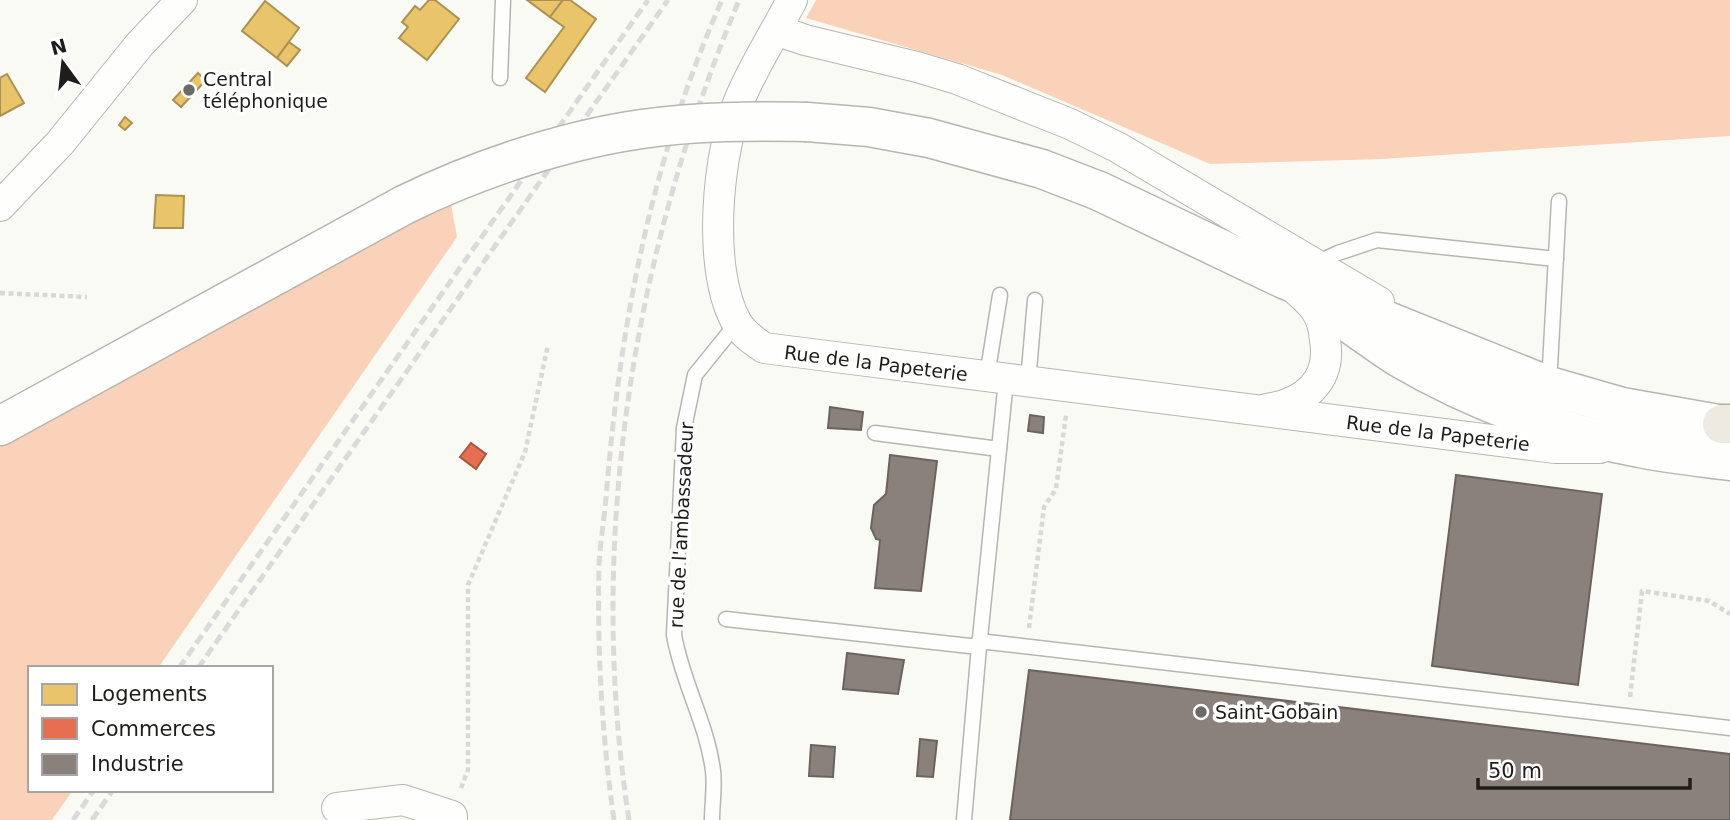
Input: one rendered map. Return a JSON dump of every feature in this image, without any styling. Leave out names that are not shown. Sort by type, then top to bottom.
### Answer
[{"type":"main road","points":[[0,426],[404,205],[467,177],[573,144],[640,129],[722,121],[807,122],[869,127],[929,138],[1042,169],[1300,272],[1483,361],[1549,386],[1622,407],[1727,425]]},
{"type":"main road","points":[[1300,272],[1400,358],[1472,394],[1535,419],[1639,448],[1730,461]]},
{"type":"street","points":[[0,206],[60,143],[141,44],[183,0]]},
{"type":"street","name":"Rue de la Papeterie","points":[[792,0],[741,95],[723,156],[718,200],[718,238],[723,279],[737,323],[748,337],[764,348],[1555,448],[1639,448]]},
{"type":"street","name":"Rue de la Papeterie","points":[[776,30],[957,79],[1070,124],[1117,147],[1300,272],[1320,319],[1326,345],[1325,367],[1316,384],[1300,398],[1280,407],[1239,409]]},
{"type":"street","points":[[337,808],[402,800],[452,818]]},
{"type":"lane","points":[[500,78],[503,0]]},
{"type":"lane","points":[[1549,386],[1559,201]]},
{"type":"lane","points":[[1300,272],[1338,253],[1377,240],[1556,259]]},
{"type":"lane","points":[[964,820],[979,644],[1007,380],[1000,295]]},
{"type":"lane","points":[[1007,380],[1035,300]]},
{"type":"lane","name":"rue de l'ambassadeur","points":[[712,820],[713,772],[703,726],[679,664],[674,635],[684,428],[695,374],[737,323]]},
{"type":"lane","points":[[875,433],[999,449]]},
{"type":"lane","points":[[726,619],[979,644],[1027,646],[1730,727]]},
{"type":"path","points":[[0,293],[86,297]]},
{"type":"path","points":[[452,818],[468,770],[468,585],[525,453],[548,345]]},
{"type":"path","points":[[1027,646],[1044,507],[1056,489],[1071,388]]},
{"type":"path","points":[[1629,716],[1642,592],[1709,601],[1730,614]]},
{"type":"shaded area","points":[[816,0],[1730,0],[1730,136],[1382,159],[1210,164],[1002,75],[806,18]]},
{"type":"shaded area","points":[[445,173],[457,237],[159,666],[28,666],[28,792],[72,792],[52,820],[0,820],[0,447],[171,353]]},
{"type":"building: Logements","points":[[429,0],[435,0],[459,19],[427,60],[399,38],[408,27],[402,22],[415,6],[420,10]]},
{"type":"building: Logements","points":[[527,0],[563,0],[550,17]]},
{"type":"building: Logements","points":[[563,0],[570,0],[596,19],[545,92],[526,78],[564,27],[550,17]]},
{"type":"building: Logements","points":[[265,1],[299,28],[277,58],[242,31]]},
{"type":"building: Logements","points":[[289,42],[300,50],[287,66],[277,58]]},
{"type":"building: Logements","name":"Central téléphonique","points":[[198,73],[206,80],[181,107],[173,100]]},
{"type":"building: Logements","points":[[7,74],[24,103],[0,116],[0,78]]},
{"type":"building: Logements","points":[[125,117],[132,123],[125,130],[119,125]]},
{"type":"building: Logements","points":[[156,195],[184,196],[183,228],[154,228]]},
{"type":"building: Commerces","points":[[471,443],[486,454],[476,469],[460,457]]},
{"type":"building: Industrie","points":[[830,407],[863,412],[861,430],[828,428]]},
{"type":"building: Industrie","points":[[1030,415],[1044,417],[1043,433],[1028,431]]},
{"type":"building: Industrie","points":[[890,455],[937,461],[921,591],[875,588],[880,540],[876,539],[871,528],[874,505],[886,494]]},
{"type":"building: Industrie","points":[[1456,475],[1602,494],[1578,685],[1432,666]]},
{"type":"building: Industrie","points":[[847,653],[904,660],[898,694],[843,689]]},
{"type":"building: Industrie","name":"Saint-Gobain","points":[[1029,670],[1730,754],[1730,820],[1010,820]]},
{"type":"building: Industrie","points":[[920,739],[937,741],[933,777],[917,776]]},
{"type":"building: Industrie","points":[[811,745],[835,747],[833,777],[809,776]]},
{"type":"railway","points":[[180,666],[648,0]]},
{"type":"railway","points":[[199,666],[668,0]]},
{"type":"railway","points":[[614,820],[601,693],[599,566],[620,369],[630,306],[658,182],[697,60],[722,0]]},
{"type":"railway","points":[[629,820],[617,716],[613,611],[617,507],[628,402],[646,299],[671,198],[702,98],[739,0]]},
{"type":"railway","points":[[73,820],[93,792]]},
{"type":"railway","points":[[92,820],[112,792]]},
{"type":"place","name":"Central téléphonique","points":[[189,90]]},
{"type":"place","name":"Saint-Gobain","points":[[1201,712]]}]
